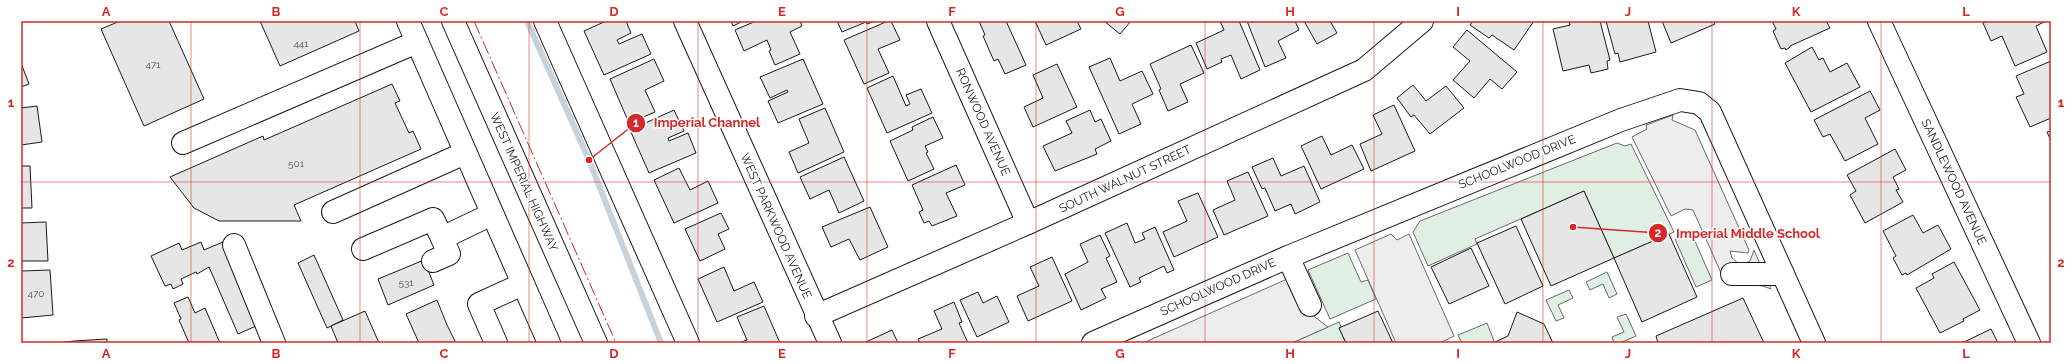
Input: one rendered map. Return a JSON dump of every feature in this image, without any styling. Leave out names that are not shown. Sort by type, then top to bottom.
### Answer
[{"type":"street","points":[[408,21],[523,284],[544,341]]},
{"type":"street","name":"WEST IMPERIAL HIGHWAY","points":[[453,21],[596,343]]},
{"type":"street","points":[[545,21],[688,343]]},
{"type":"street","name":"WEST PARKWOOD AVENUE","points":[[685,21],[816,316],[830,343]]},
{"type":"street","name":"RONWOOD AVENUE","points":[[938,21],[1028,223]]},
{"type":"street","name":"SOUTH WALNUT STREET","points":[[816,316],[1028,223],[1364,70],[1422,21]]},
{"type":"street","name":"SANDLEWOOD AVENUE","points":[[1879,21],[2029,343]]},
{"type":"street","points":[[183,144],[417,42]]},
{"type":"street","name":"SCHOOLWOOD DRIVE","points":[[1093,343],[1120,338],[1288,257],[1621,120],[1680,100],[1686,100],[1699,103],[1710,112],[1814,343]]},
{"type":"street","points":[[333,212],[465,153]]},
{"type":"street","points":[[442,238],[492,214]]},
{"type":"street","points":[[363,249],[433,218],[449,254],[433,261]]},
{"type":"street","points":[[234,245],[274,343]]},
{"type":"street","points":[[1288,257],[1310,305]]},
{"type":"street","points":[[1732,274],[1783,274]]},
{"type":"street","points":[[496,343],[479,304],[523,284]]},
{"type":"green space","points":[[1617,143],[1625,146],[1631,144],[1674,232],[1614,258],[1584,191],[1475,239],[1477,244],[1428,266],[1413,232],[1420,221]]},
{"type":"green space","points":[[1691,232],[1712,280],[1696,287],[1675,239]]},
{"type":"green space","points":[[1348,253],[1361,282],[1368,280],[1376,299],[1330,319],[1308,270]]},
{"type":"green space","points":[[1607,272],[1617,294],[1609,298],[1603,284],[1590,290],[1586,282]]},
{"type":"green space","points":[[1569,290],[1573,298],[1558,305],[1564,318],[1556,321],[1546,300]]},
{"type":"green space","points":[[1626,314],[1636,336],[1620,343],[1614,343],[1612,337],[1624,332],[1617,317]]},
{"type":"green space","points":[[1339,322],[1341,327],[1339,328],[1346,343],[1292,343]]},
{"type":"green space","points":[[1487,323],[1494,341],[1493,343],[1462,343],[1458,335]]},
{"type":"shaded area","points":[[1673,115],[1672,120],[1695,130],[1749,250],[1748,253],[1730,251],[1732,258],[1739,264],[1746,263],[1750,261],[1754,250],[1771,289],[1763,286],[1725,282],[1693,210],[1685,209],[1671,216],[1632,137],[1647,129],[1646,125]]},
{"type":"shaded area","points":[[1391,234],[1397,240],[1409,234],[1454,336],[1440,343],[1396,343],[1355,250]]},
{"type":"shaded area","points":[[1303,272],[1311,314],[1328,327],[1292,343],[1143,343]]},
{"type":"building","points":[[120,21],[169,21],[204,99],[144,126],[101,29]]},
{"type":"building","points":[[260,21],[355,21],[359,31],[280,66]]},
{"type":"building","points":[[606,21],[626,21],[631,33],[617,40],[619,44],[642,34],[651,54],[604,75],[584,31]]},
{"type":"building","points":[[731,21],[743,21],[733,26]]},
{"type":"building","points":[[756,21],[800,21],[802,26],[790,32],[800,54],[775,65],[769,51],[771,50],[767,40],[744,51],[735,30]]},
{"type":"building","points":[[837,21],[875,21],[867,24],[866,22],[842,32]]},
{"type":"building","points":[[891,21],[900,40],[878,49],[889,73],[864,84],[844,40]]},
{"type":"building","points":[[979,21],[1006,21],[1026,65],[1005,74],[998,59],[994,61],[983,36],[985,35]]},
{"type":"building","points":[[1035,21],[1077,21],[1081,29],[1046,45]]},
{"type":"building","points":[[1104,21],[1131,21],[1120,34]]},
{"type":"building","points":[[1220,21],[1239,21],[1260,70],[1241,79],[1231,55],[1221,59],[1222,62],[1207,69],[1196,43],[1224,30]]},
{"type":"building","points":[[1247,21],[1295,21],[1299,30],[1278,41],[1286,58],[1265,67]]},
{"type":"building","points":[[1304,21],[1330,21],[1337,33],[1317,44]]},
{"type":"building","points":[[1473,21],[1534,21],[1514,50],[1492,35],[1489,38],[1470,25]]},
{"type":"building","points":[[1569,21],[1600,21],[1610,60],[1607,61],[1608,69],[1591,73],[1589,65],[1563,71],[1553,29],[1570,25]]},
{"type":"building","points":[[1606,21],[1648,21],[1656,52],[1620,62],[1618,53],[1615,54]]},
{"type":"building","points":[[1662,21],[1713,21],[1715,24],[1671,43]]},
{"type":"building","points":[[1772,21],[1826,21],[1830,28],[1790,46],[1786,50],[1785,48],[1781,49],[1773,31],[1776,29]]},
{"type":"building","points":[[1988,21],[2046,21],[2036,26],[2047,52],[2015,66],[2002,36],[1991,41],[1983,23]]},
{"type":"building","points":[[1467,30],[1517,72],[1502,89],[1490,79],[1474,98],[1453,80],[1470,61],[1453,47]]},
{"type":"building","points":[[1191,45],[1204,73],[1180,84],[1188,102],[1168,111],[1159,90],[1161,89],[1150,64]]},
{"type":"building","points":[[1812,47],[1819,60],[1823,58],[1830,72],[1847,63],[1860,87],[1811,112],[1785,63]]},
{"type":"building","points":[[1110,58],[1120,81],[1142,71],[1153,94],[1132,104],[1141,124],[1119,134],[1089,67]]},
{"type":"building","points":[[654,59],[664,81],[645,90],[655,112],[629,123],[610,79]]},
{"type":"building","points":[[803,59],[823,104],[778,123],[768,101],[788,92],[787,90],[770,98],[760,77]]},
{"type":"building","points":[[2051,61],[2051,118],[2030,127],[2016,97],[2024,94],[2016,76]]},
{"type":"building","points":[[21,63],[29,84],[21,87]]},
{"type":"building","points":[[1057,64],[1077,107],[1033,127],[1024,107],[1043,98],[1033,75]]},
{"type":"building","points":[[893,76],[906,106],[910,104],[906,95],[921,89],[932,113],[887,133],[867,88]]},
{"type":"building","points":[[392,84],[400,101],[395,103],[409,133],[413,131],[421,149],[294,205],[301,221],[219,221],[194,208],[170,177],[263,136],[264,140]]},
{"type":"building","points":[[1413,85],[1426,101],[1446,86],[1464,108],[1430,134],[1414,115],[1411,117],[1397,98]]},
{"type":"building","points":[[1870,91],[1880,110],[1865,118],[1878,144],[1845,161],[1830,134],[1823,137],[1814,120]]},
{"type":"building","points":[[1394,105],[1415,151],[1371,171],[1360,144],[1382,134],[1373,115]]},
{"type":"building","points":[[37,106],[42,142],[21,145],[21,108]]},
{"type":"building","points":[[825,108],[844,152],[798,173],[789,152],[809,143],[799,119]]},
{"type":"building","points":[[674,110],[684,131],[668,138],[669,141],[688,133],[696,153],[649,173],[630,130]]},
{"type":"building","points":[[1090,110],[1095,122],[1101,119],[1111,141],[1095,149],[1097,154],[1055,171],[1043,146],[1072,133],[1066,121]]},
{"type":"building","points":[[933,117],[943,138],[925,146],[928,152],[926,153],[934,169],[908,181],[890,141],[913,130],[912,127]]},
{"type":"building","points":[[2051,131],[2051,141],[2047,132]]},
{"type":"building","points":[[1322,136],[1331,155],[1352,145],[1364,169],[1321,189],[1301,146]]},
{"type":"building","points":[[1895,149],[1906,170],[1893,177],[1899,189],[1896,190],[1903,202],[1865,223],[1850,195],[1856,191],[1847,175]]},
{"type":"building","points":[[844,157],[864,201],[839,213],[829,190],[810,199],[800,177]]},
{"type":"building","points":[[1273,158],[1281,176],[1304,166],[1320,202],[1295,214],[1291,204],[1275,211],[1265,188],[1262,189],[1252,167]]},
{"type":"building","points":[[956,165],[965,185],[946,193],[957,216],[932,226],[929,221],[924,223],[919,212],[923,210],[912,185]]},
{"type":"building","points":[[21,166],[30,166],[32,208],[21,208]]},
{"type":"building","points":[[679,168],[690,190],[708,181],[718,203],[674,223],[654,180]]},
{"type":"building","points":[[1248,172],[1268,216],[1224,235],[1213,210],[1235,200],[1227,181]]},
{"type":"building","points":[[1584,191],[1614,258],[1551,286],[1521,219]]},
{"type":"building","points":[[1198,193],[1218,237],[1174,257],[1163,232],[1187,221],[1178,201]]},
{"type":"building","points":[[870,207],[888,247],[860,260],[849,239],[831,247],[822,227]]},
{"type":"building","points":[[721,213],[729,229],[718,234],[725,249],[700,261],[685,229]]},
{"type":"building","points":[[1913,215],[1923,233],[1938,225],[1951,249],[1907,275],[1906,273],[1902,275],[1893,258],[1896,256],[1883,231]]},
{"type":"building","points":[[46,222],[48,261],[21,261],[21,223]]},
{"type":"building","points":[[1127,223],[1135,243],[1145,239],[1142,233],[1155,227],[1174,270],[1167,273],[1164,266],[1139,278],[1141,282],[1130,287],[1105,233]]},
{"type":"building","points":[[1516,226],[1543,286],[1505,304],[1477,243]]},
{"type":"building","points":[[1669,234],[1697,297],[1642,322],[1614,258]]},
{"type":"building","points":[[1100,235],[1110,256],[1106,258],[1117,282],[1101,289],[1106,298],[1081,310],[1065,274],[1088,262],[1080,244]]},
{"type":"building","points":[[201,242],[204,250],[223,242],[258,320],[256,326],[238,334],[209,267],[197,274],[196,272],[181,279],[183,284],[173,289],[171,284],[165,286],[151,256],[179,243],[182,250]]},
{"type":"building","points":[[1471,248],[1489,286],[1449,304],[1431,267]]},
{"type":"building","points":[[314,255],[343,320],[327,328],[298,263]]},
{"type":"building","points":[[1052,257],[1072,301],[1028,321],[1017,296],[1039,286],[1030,267]]},
{"type":"building","points":[[424,260],[434,285],[388,305],[378,279]]},
{"type":"building","points":[[1954,262],[1980,310],[1963,319],[1964,321],[1940,333],[1916,288],[1934,278],[1932,274]]},
{"type":"building","points":[[724,267],[734,291],[754,282],[763,302],[717,322],[698,279]]},
{"type":"building","points":[[50,270],[53,315],[21,318],[21,271]]},
{"type":"building","points":[[978,292],[983,303],[997,296],[1009,322],[977,337],[960,300]]},
{"type":"building","points":[[188,297],[195,313],[205,308],[220,343],[189,343],[179,320],[181,319],[174,303]]},
{"type":"building","points":[[1743,298],[1764,343],[1658,343],[1656,336]]},
{"type":"building","points":[[437,300],[456,343],[419,343],[406,314]]},
{"type":"building","points":[[954,302],[962,322],[959,323],[968,343],[920,343],[918,339],[942,329],[934,311]]},
{"type":"building","points":[[764,306],[780,343],[739,343],[747,340],[737,317]]},
{"type":"building","points":[[365,311],[379,343],[338,343],[331,326]]},
{"type":"building","points":[[1378,311],[1393,343],[1346,343],[1339,328]]},
{"type":"building","points":[[1517,312],[1544,324],[1553,343],[1493,343],[1508,336]]},
{"type":"building","points":[[1991,329],[1998,343],[1962,343]]},
{"type":"building","points":[[892,330],[898,343],[866,342]]},
{"type":"building","points":[[107,339],[107,343],[58,343],[74,341]]},
{"type":"waterway","points":[[527,21],[589,160],[661,343]]},
{"type":"power","points":[[474,21],[616,343]]},
{"type":"place","name":"Imperial Channel","points":[[589,160]]},
{"type":"place","name":"Imperial Middle School","points":[[1573,227]]}]
